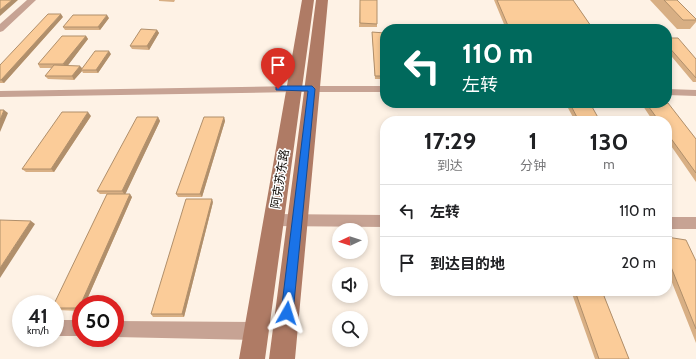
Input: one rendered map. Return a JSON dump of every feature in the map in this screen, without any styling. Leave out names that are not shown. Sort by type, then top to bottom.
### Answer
[{"type":"main road","name":"阿克苏东路","points":[[282,359],[297,221],[308,0]]},
{"type":"main road","name":"阿克苏东路","points":[[252,359],[273,220],[322,0]]},
{"type":"street","points":[[1,27],[32,0]]},
{"type":"street","points":[[0,94],[303,89],[380,90]]},
{"type":"street","points":[[672,92],[696,93]]},
{"type":"street","points":[[273,220],[380,221]]},
{"type":"street","points":[[672,223],[696,224]]},
{"type":"street","points":[[124,329],[256,331]]},
{"type":"building","points":[[0,0],[12,0],[0,10]]},
{"type":"building","points":[[360,0],[377,0],[377,24],[360,23]]},
{"type":"building","points":[[497,0],[573,0],[590,24],[507,24]]},
{"type":"building","points":[[664,0],[677,0],[696,20],[683,20]]},
{"type":"building","points":[[48,14],[61,14],[0,80],[0,65]]},
{"type":"building","points":[[73,15],[107,15],[98,27],[63,27]]},
{"type":"building","points":[[141,29],[157,30],[147,46],[130,46]]},
{"type":"building","points":[[372,32],[380,33],[380,76],[375,76]]},
{"type":"building","points":[[62,36],[86,36],[63,64],[38,64]]},
{"type":"building","points":[[672,38],[678,38],[696,59],[696,78],[672,51]]},
{"type":"building","points":[[95,51],[109,51],[96,70],[81,70]]},
{"type":"building","points":[[54,65],[80,66],[72,76],[45,76]]},
{"type":"building","points":[[572,108],[593,108],[597,116],[576,116]]},
{"type":"building","points":[[650,108],[672,108],[696,139],[696,173],[672,140],[672,116],[655,116]]},
{"type":"building","points":[[0,110],[4,110],[0,120]]},
{"type":"building","points":[[62,112],[88,112],[51,169],[22,169]]},
{"type":"building","points":[[137,117],[158,117],[122,191],[97,191]]},
{"type":"building","points":[[204,117],[224,117],[200,194],[176,194]]},
{"type":"building","points":[[107,194],[130,194],[85,295],[72,295],[72,308],[64,308],[64,295],[58,295]]},
{"type":"building","points":[[186,199],[212,199],[182,314],[151,314]]},
{"type":"building","points":[[0,220],[31,221],[0,268]]},
{"type":"building","points":[[672,238],[686,240],[696,261],[696,329],[672,269]]},
{"type":"building","points":[[577,296],[604,296],[629,359],[599,359]]},
{"type":"route","points":[[278,89],[312,89],[287,313]]}]
